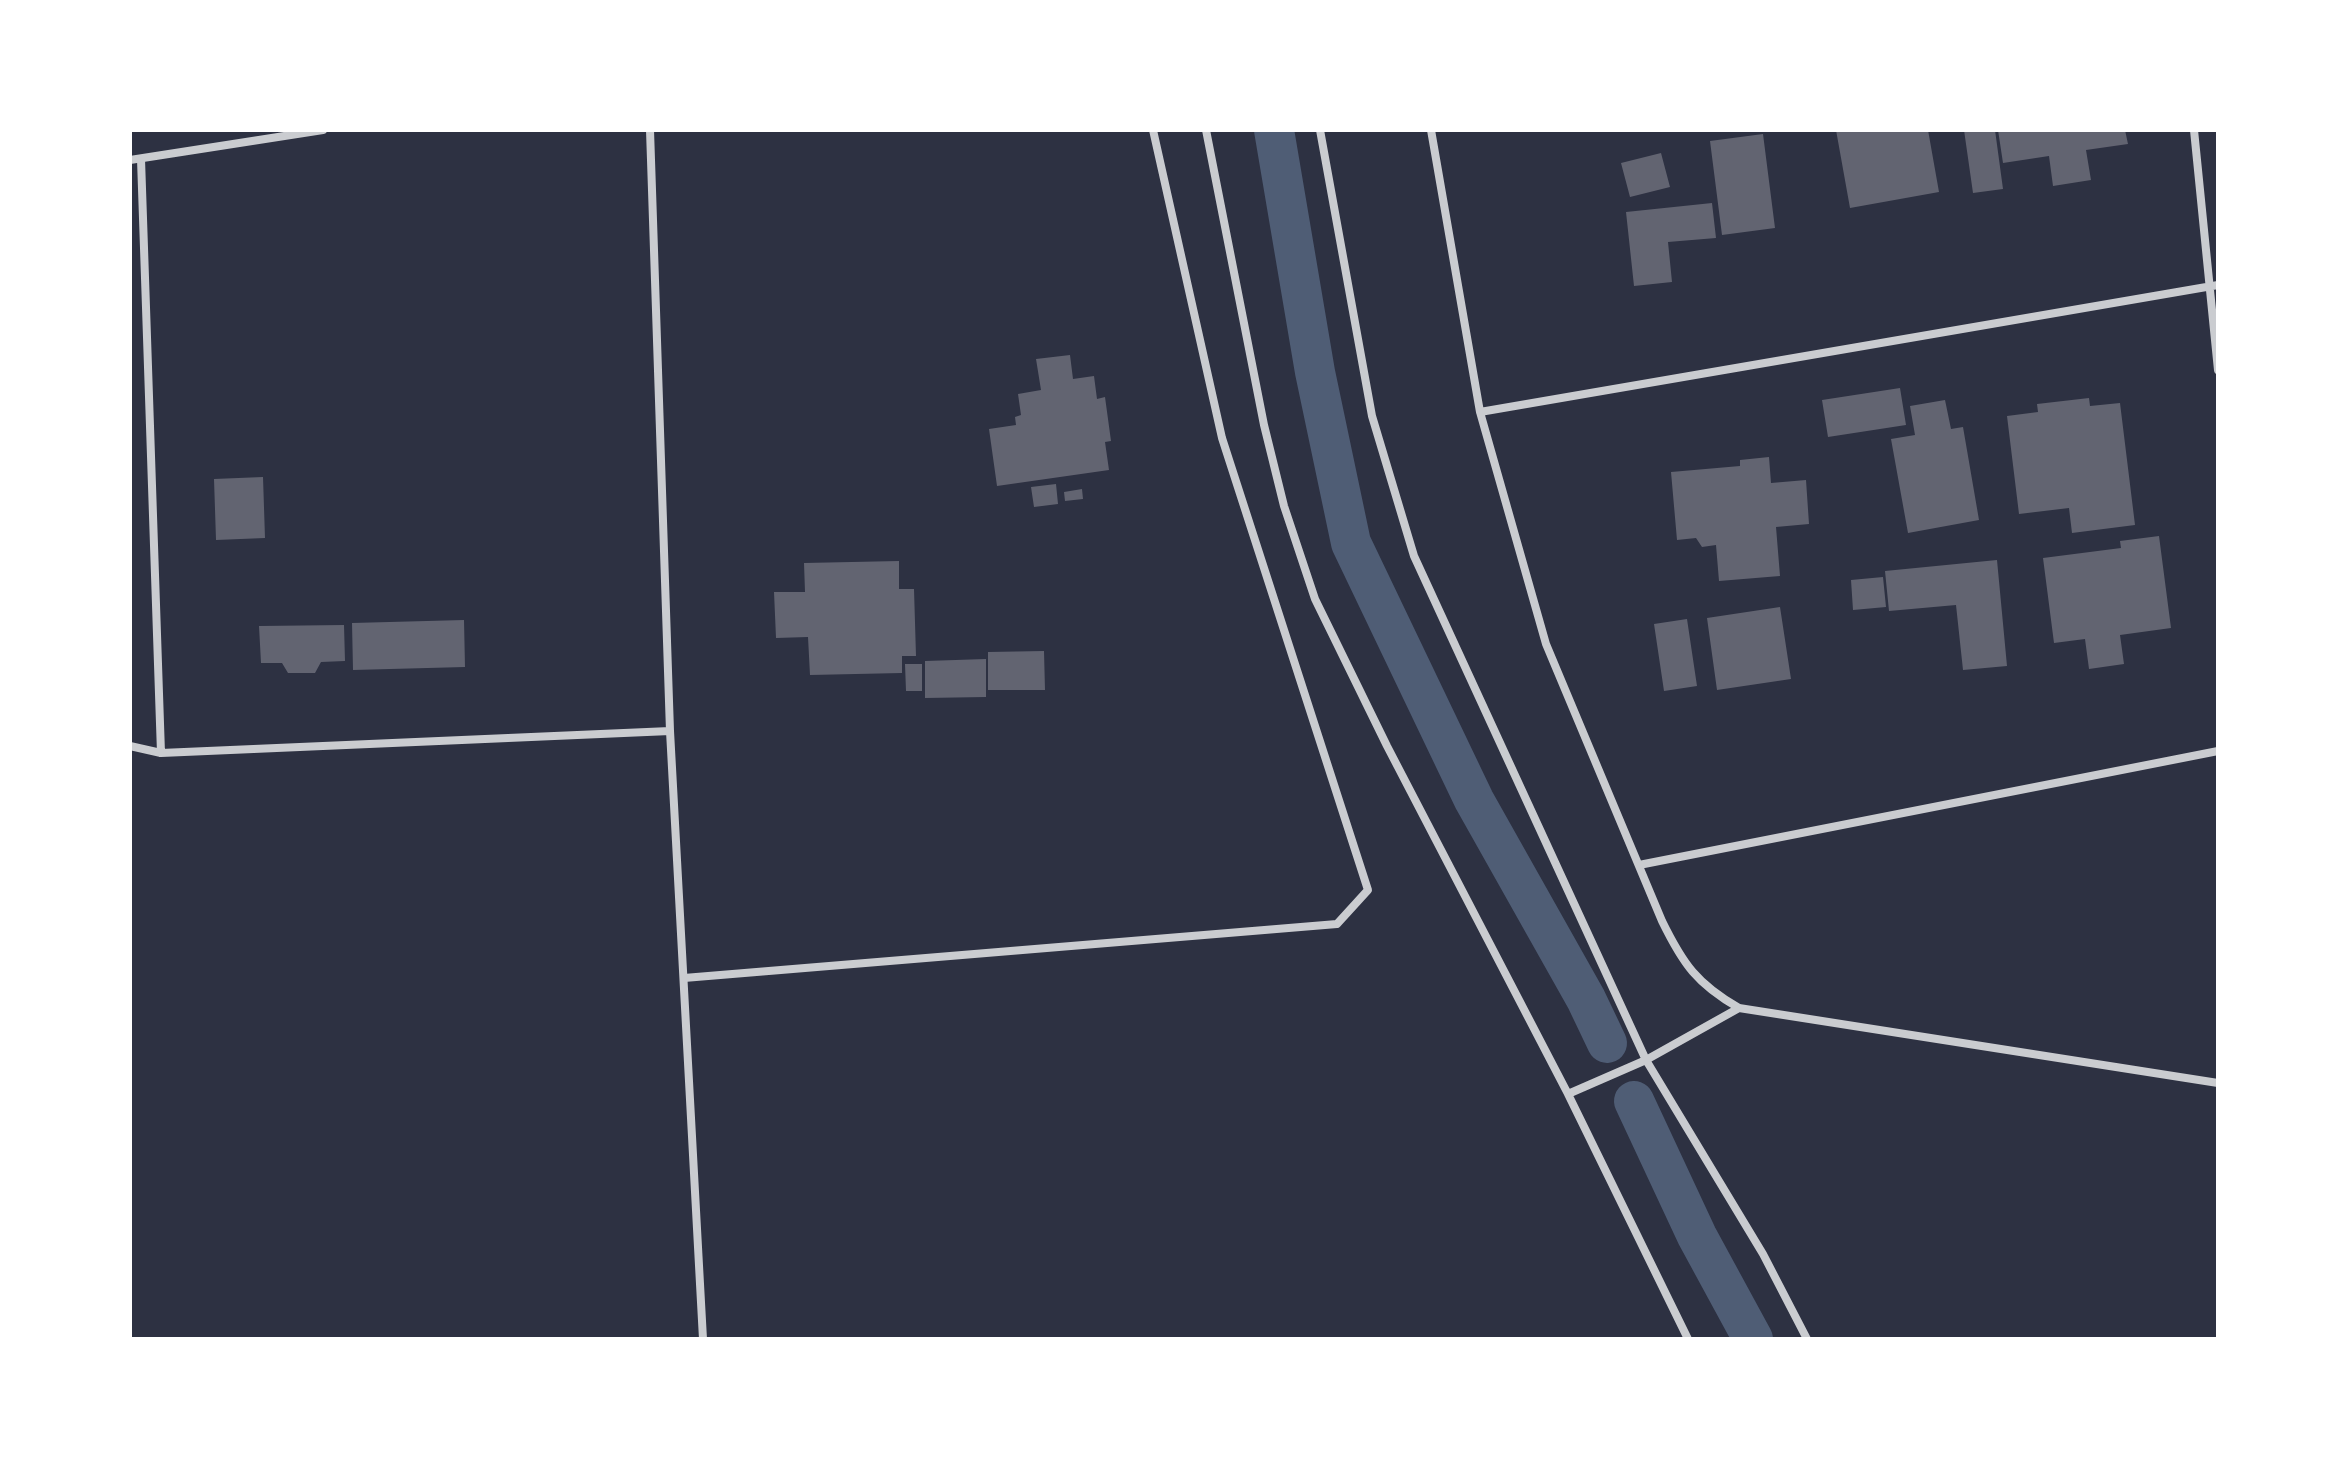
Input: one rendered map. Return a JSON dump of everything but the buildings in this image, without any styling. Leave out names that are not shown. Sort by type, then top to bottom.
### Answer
[{"type":"street","points":[[130,160],[323,130]]},
{"type":"street","points":[[650,130],[670,731],[703,1339]]},
{"type":"street","points":[[684,978],[1337,924],[1368,890],[1222,438],[1153,130]]},
{"type":"street","points":[[1206,130],[1264,425],[1284,506],[1315,599],[1387,746],[1568,1094],[1688,1339]]},
{"type":"street","points":[[1320,130],[1372,416],[1414,556],[1646,1060],[1763,1254],[1807,1339]]},
{"type":"street","points":[[1431,130],[1480,412],[1546,644],[1675,948],[1696,977],[1715,994],[1739,1008],[2218,1083]]},
{"type":"street","points":[[2194,130],[2214,286],[2218,370]]},
{"type":"street","points":[[141,159],[161,753]]},
{"type":"street","points":[[1480,412],[2214,286]]},
{"type":"street","points":[[130,746],[161,753],[670,731]]},
{"type":"street","points":[[1639,865],[2218,751]]},
{"type":"street","points":[[1568,1094],[1646,1060],[1739,1008]]},
{"type":"waterway","points":[[1274,130],[1315,372],[1351,543],[1474,800],[1586,999],[1607,1043]]},
{"type":"waterway","points":[[1634,1101],[1697,1236],[1753,1339]]}]
